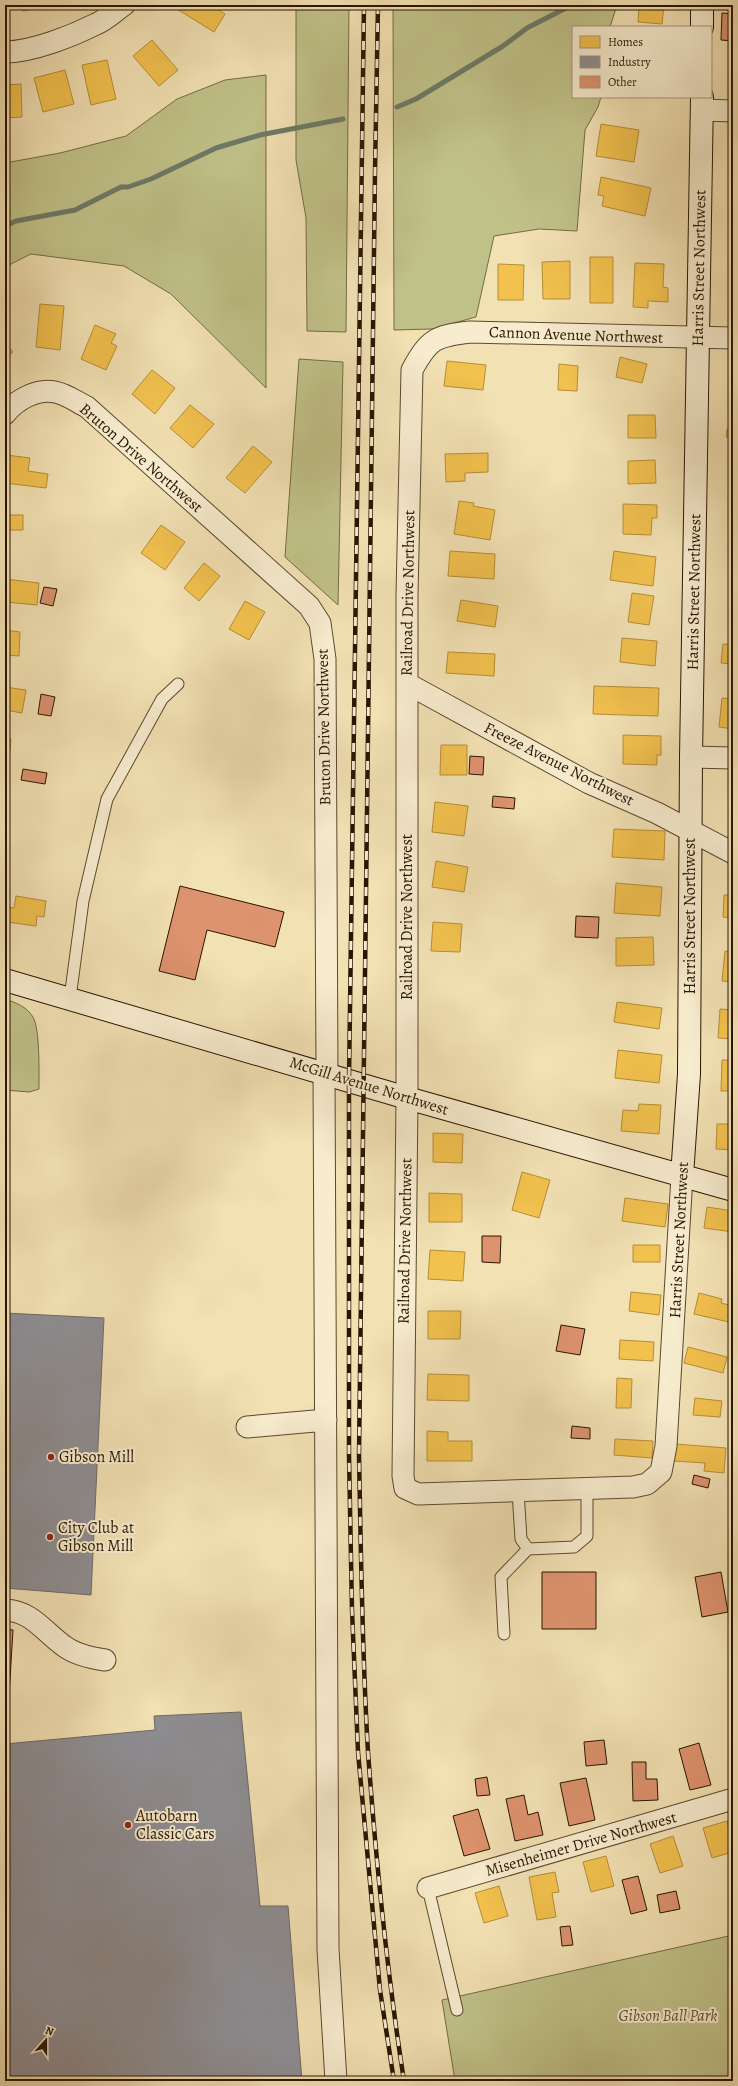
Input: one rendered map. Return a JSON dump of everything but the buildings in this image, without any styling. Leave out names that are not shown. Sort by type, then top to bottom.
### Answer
[{"type":"street","points":[[5,52],[17,52],[97,24],[124,5]]},
{"type":"street","points":[[702,5],[702,26]]},
{"type":"street","points":[[702,104],[733,111]]},
{"type":"street","name":"Harris Street Northwest","points":[[405,1488],[418,1494],[587,1490],[633,1487],[647,1484],[661,1472],[666,1446],[689,1074],[690,830],[702,104]]},
{"type":"street","name":"Cannon Avenue Northwest","points":[[424,349],[435,340],[450,334],[470,332],[733,338]]},
{"type":"street","name":"Railroad Drive Northwest","points":[[405,1488],[403,1476],[407,1098],[408,684],[412,370],[424,349]]},
{"type":"street","name":"Bruton Drive Northwest","points":[[5,414],[23,399],[42,391],[56,392],[87,407],[309,606],[320,623],[325,659],[328,1949],[336,2081]]},
{"type":"street","name":"Freeze Avenue Northwest","points":[[408,684],[589,783],[657,813],[733,853]]},
{"type":"street","points":[[691,757],[733,758]]},
{"type":"street","name":"McGill Avenue Northwest","points":[[5,980],[407,1098],[733,1190]]},
{"type":"street","points":[[247,1427],[326,1420]]},
{"type":"street","points":[[5,1610],[23,1614],[33,1619],[65,1647],[77,1653],[105,1660]]},
{"type":"street","name":"Misenheimer Drive Northwest","points":[[428,1888],[733,1799]]},
{"type":"lane","points":[[70,998],[83,901],[107,799],[162,699],[178,684]]},
{"type":"lane","points":[[504,1634],[501,1577],[528,1549],[574,1547],[587,1536],[587,1490]]},
{"type":"lane","points":[[518,1491],[521,1539],[528,1549]]},
{"type":"lane","points":[[428,1888],[457,2010]]},
{"type":"green space","points":[[296,5],[349,5],[346,332],[307,331],[306,218],[296,160]]},
{"type":"green space","points":[[393,5],[617,5],[610,26],[572,26],[572,98],[601,98],[598,107],[585,130],[577,231],[539,229],[494,236],[476,317],[432,329],[394,330]]},
{"type":"green space","points":[[266,75],[266,388],[171,294],[124,266],[31,254],[5,267],[5,163],[60,153],[126,136],[177,99],[225,80]]},
{"type":"green space","points":[[299,359],[343,362],[338,605],[285,557]]},
{"type":"green space","points":[[5,999],[24,1008],[33,1017],[37,1031],[39,1052],[39,1089],[29,1092],[5,1090]]},
{"type":"green space","name":"Gibson Ball Park","points":[[733,1935],[733,2081],[455,2081],[442,2000]]},
{"type":"waterway","points":[[397,107],[416,99],[503,46],[527,28],[572,5]]},
{"type":"waterway","points":[[5,226],[16,221],[75,210],[121,187],[128,187],[151,179],[216,148],[260,135],[343,119]]},
{"type":"railway","points":[[364,5],[349,1080],[349,1455],[352,1610],[358,1752],[380,1990],[394,2081]]},
{"type":"railway","points":[[378,5],[359,1455],[363,1641],[368,1752],[383,1917],[392,1999],[404,2081]]},
{"type":"place","name":"Gibson Mill","points":[[51,1457]]},
{"type":"place","name":"City Club at Gibson Mill","points":[[50,1537]]},
{"type":"place","name":"Autobarn Classic Cars","points":[[128,1825]]}]
